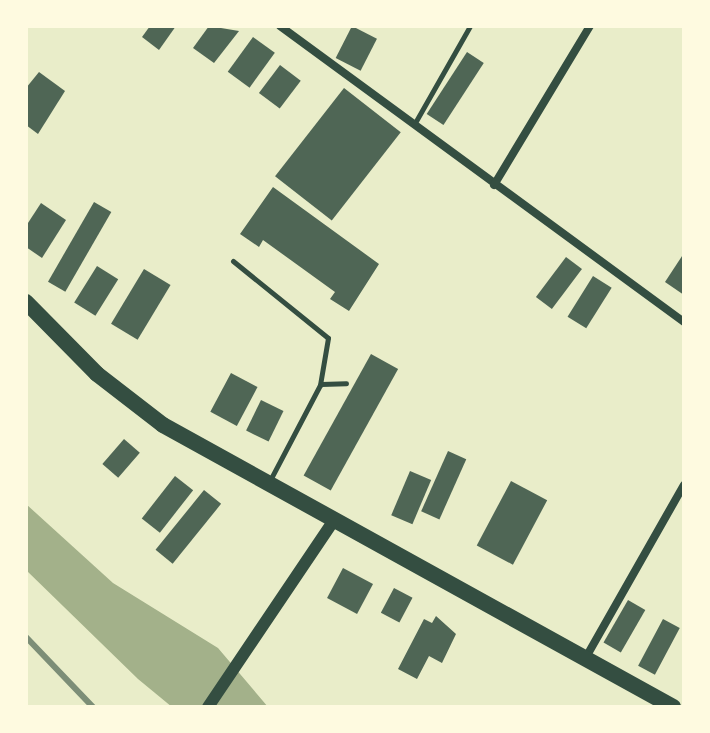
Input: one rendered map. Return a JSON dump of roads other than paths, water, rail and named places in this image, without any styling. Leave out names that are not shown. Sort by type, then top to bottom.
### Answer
[{"type":"highway","points":[[26,302],[129,401],[267,487],[673,707]]},
{"type":"street","points":[[280,26],[416,121],[494,185],[684,322]]},
{"type":"street","points":[[494,185],[590,26]]},
{"type":"street","points":[[584,660],[684,485]]},
{"type":"street","points":[[208,707],[332,523]]},
{"type":"lane","points":[[416,121],[470,26]]},
{"type":"lane","points":[[233,261],[328,338],[320,385],[267,487]]},
{"type":"lane","points":[[320,385],[346,383]]},
{"type":"railway","points":[[26,637],[93,707]]}]
